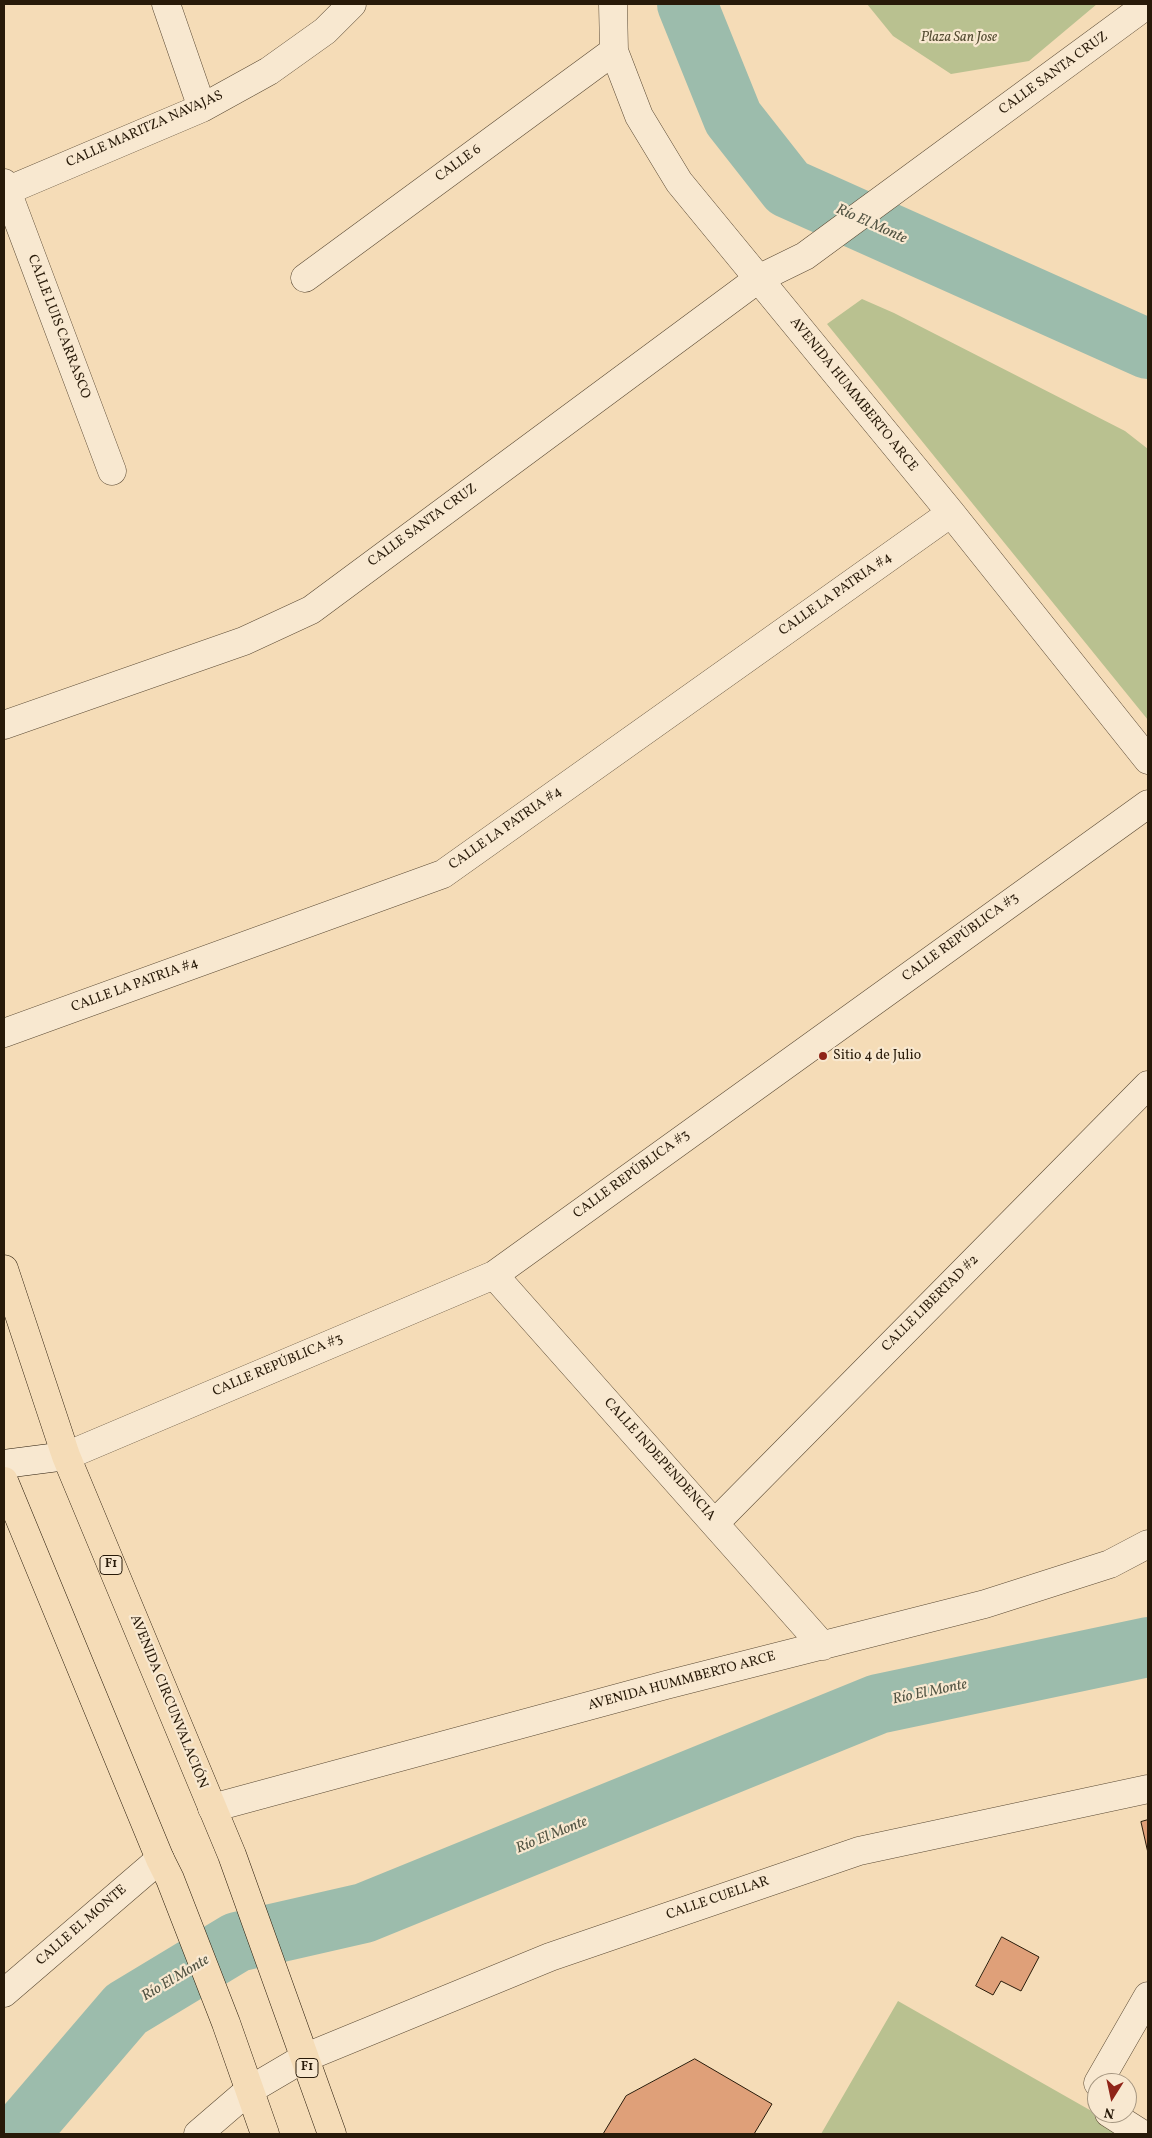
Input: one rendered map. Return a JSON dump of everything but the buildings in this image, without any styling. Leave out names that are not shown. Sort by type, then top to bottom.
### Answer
[{"type":"highway","name":"AVENIDA CIRCUNVALACIÓN","points":[[4,1269],[66,1456],[232,1855],[332,2134]]},
{"type":"highway","points":[[4,1481],[165,1869],[226,2023],[248,2092],[265,2134]]},
{"type":"street","points":[[166,4],[202,108]]},
{"type":"street","name":"CALLE MARITZA NAVAJAS","points":[[5,189],[202,108],[270,71],[325,32],[352,4]]},
{"type":"street","name":"AVENIDA HUMMBERTO ARCE","points":[[613,4],[614,51],[639,116],[679,182],[951,514],[1148,760]]},
{"type":"street","name":"CALLE SANTA CRUZ","points":[[4,725],[244,641],[310,610],[758,279],[804,256],[1148,4]]},
{"type":"street","name":"CALLE 6","points":[[305,278],[614,51]]},
{"type":"street","name":"CALLE LUIS CARRASCO","points":[[5,189],[112,471]]},
{"type":"street","name":"CALLE LA PATRIA #4","points":[[4,1033],[443,874],[951,514]]},
{"type":"street","name":"CALLE REPÚBLICA #3","points":[[4,1464],[66,1456],[494,1275],[1148,804]]},
{"type":"street","name":"CALLE LIBERTAD #2","points":[[715,1523],[1148,1085]]},
{"type":"street","name":"CALLE INDEPENDENCIA","points":[[494,1275],[823,1646]]},
{"type":"street","name":"AVENIDA HUMMBERTO ARCE","points":[[212,1808],[657,1688],[985,1604],[1110,1564],[1148,1544]]},
{"type":"street","name":"CALLE CUELLAR","points":[[198,2134],[248,2092],[304,2058],[550,1957],[859,1851],[1148,1789]]},
{"type":"street","name":"CALLE EL MONTE","points":[[4,1993],[165,1869]]},
{"type":"street","points":[[1104,2073],[1148,1996]]},
{"type":"street","points":[[1125,2123],[1142,2134]]},
{"type":"green space","name":"Plaza San Jose","points":[[867,4],[1097,4],[1029,61],[951,74],[893,36]]},
{"type":"green space","points":[[862,299],[894,313],[1125,431],[1148,449],[1148,720],[827,324]]},
{"type":"green space","points":[[898,2001],[1087,2108],[1087,2123],[1113,2123],[1132,2134],[821,2134]]},
{"type":"waterway","name":"Río El Monte","points":[[687,4],[733,118],[788,188],[1148,349]]},
{"type":"waterway","name":"Río El Monte","points":[[19,2134],[126,2009],[237,1942],[364,1913],[878,1704],[1148,1647]]},
{"type":"place","name":"Sitio 4 de Julio","points":[[823,1056]]}]
